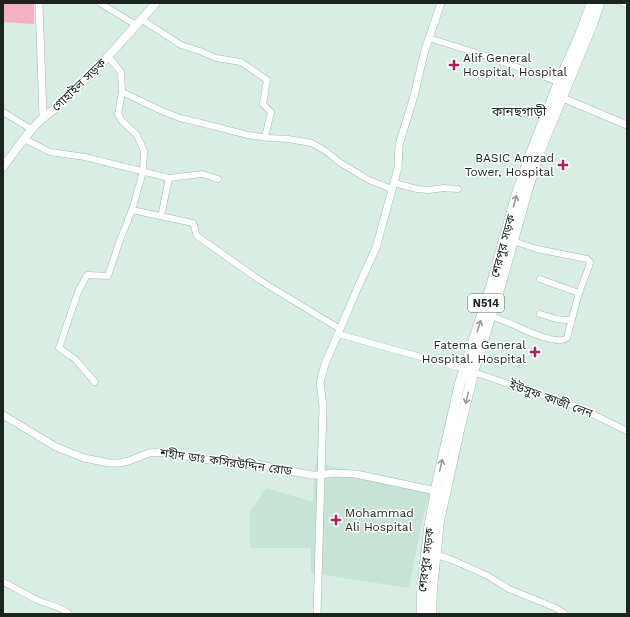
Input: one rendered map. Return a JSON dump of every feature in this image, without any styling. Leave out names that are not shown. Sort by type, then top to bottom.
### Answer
[{"type":"highway","name":"শেরপুর সড়ক","points":[[422,614],[422,597],[437,533],[469,370],[491,316],[527,191],[558,96],[559,82],[580,35],[592,3]]},
{"type":"highway","name":"শেরপুর সড়ক","points":[[431,614],[432,588],[429,529],[448,435],[469,370],[516,197],[538,133],[558,96],[593,22],[599,3]]},
{"type":"main road","name":"গোহাইল সড়ক","points":[[3,167],[30,129],[53,110],[108,56],[156,3]]},
{"type":"street","points":[[39,3],[43,117]]},
{"type":"street","points":[[100,3],[181,45],[216,58],[241,62],[267,80],[263,104],[271,112],[265,137]]},
{"type":"street","points":[[316,614],[323,406],[320,383],[325,364],[376,248],[398,168],[399,145],[414,96],[425,50],[441,3]]},
{"type":"street","points":[[429,38],[486,56],[559,82]]},
{"type":"street","points":[[95,382],[75,359],[59,348],[78,292],[87,275],[108,276],[132,210],[143,172],[144,151],[137,135],[122,121],[118,114],[122,92],[121,72],[108,56]]},
{"type":"street","points":[[122,92],[180,118],[242,133],[312,143],[327,152],[339,162],[369,180],[393,186],[417,189],[458,189]]},
{"type":"street","points":[[558,96],[627,125]]},
{"type":"street","points":[[3,112],[30,129]]},
{"type":"street","points":[[24,139],[50,152],[85,157],[169,178],[202,174],[218,179]]},
{"type":"street","points":[[162,212],[169,178]]},
{"type":"street","name":"ইউসুফ কাজী লেন","points":[[132,210],[193,223],[198,236],[261,281],[339,331],[469,370],[578,407],[627,431]]},
{"type":"street","points":[[491,316],[540,336],[557,340],[565,340],[567,338],[579,293],[589,266],[590,262],[587,259],[537,249],[513,241]]},
{"type":"street","points":[[540,279],[579,293]]},
{"type":"street","points":[[540,314],[561,320],[572,319]]},
{"type":"street","name":"শহীদ ডাঃ কসিরউদ্দিন রোড","points":[[3,414],[56,447],[84,458],[109,463],[129,461],[149,453],[170,452],[198,459],[255,464],[311,475],[333,473],[356,474],[436,491]]},
{"type":"street","points":[[431,554],[475,570],[509,589],[551,606],[565,614]]},
{"type":"street","points":[[3,582],[41,602],[68,612],[69,614]]},
{"type":"shaded area","points":[[3,3],[34,3],[34,24],[3,22]]},
{"type":"shaded area","name":"Mohammad Ali Hospital","points":[[315,463],[431,487],[421,527],[409,588],[311,573],[311,548],[250,548],[250,512],[266,488],[313,502]]},
{"type":"place","name":"Alif General Hospital, Hospital","points":[[454,65]]},
{"type":"place","name":"BASIC Amzad Tower, Hospital","points":[[563,165]]},
{"type":"place","name":"Fatema General Hospital. Hospital","points":[[535,352]]},
{"type":"place","name":"Mohammad Ali Hospital","points":[[336,520]]},
{"type":"district","name":"কানছগাড়ী","points":[[519,111]]}]
